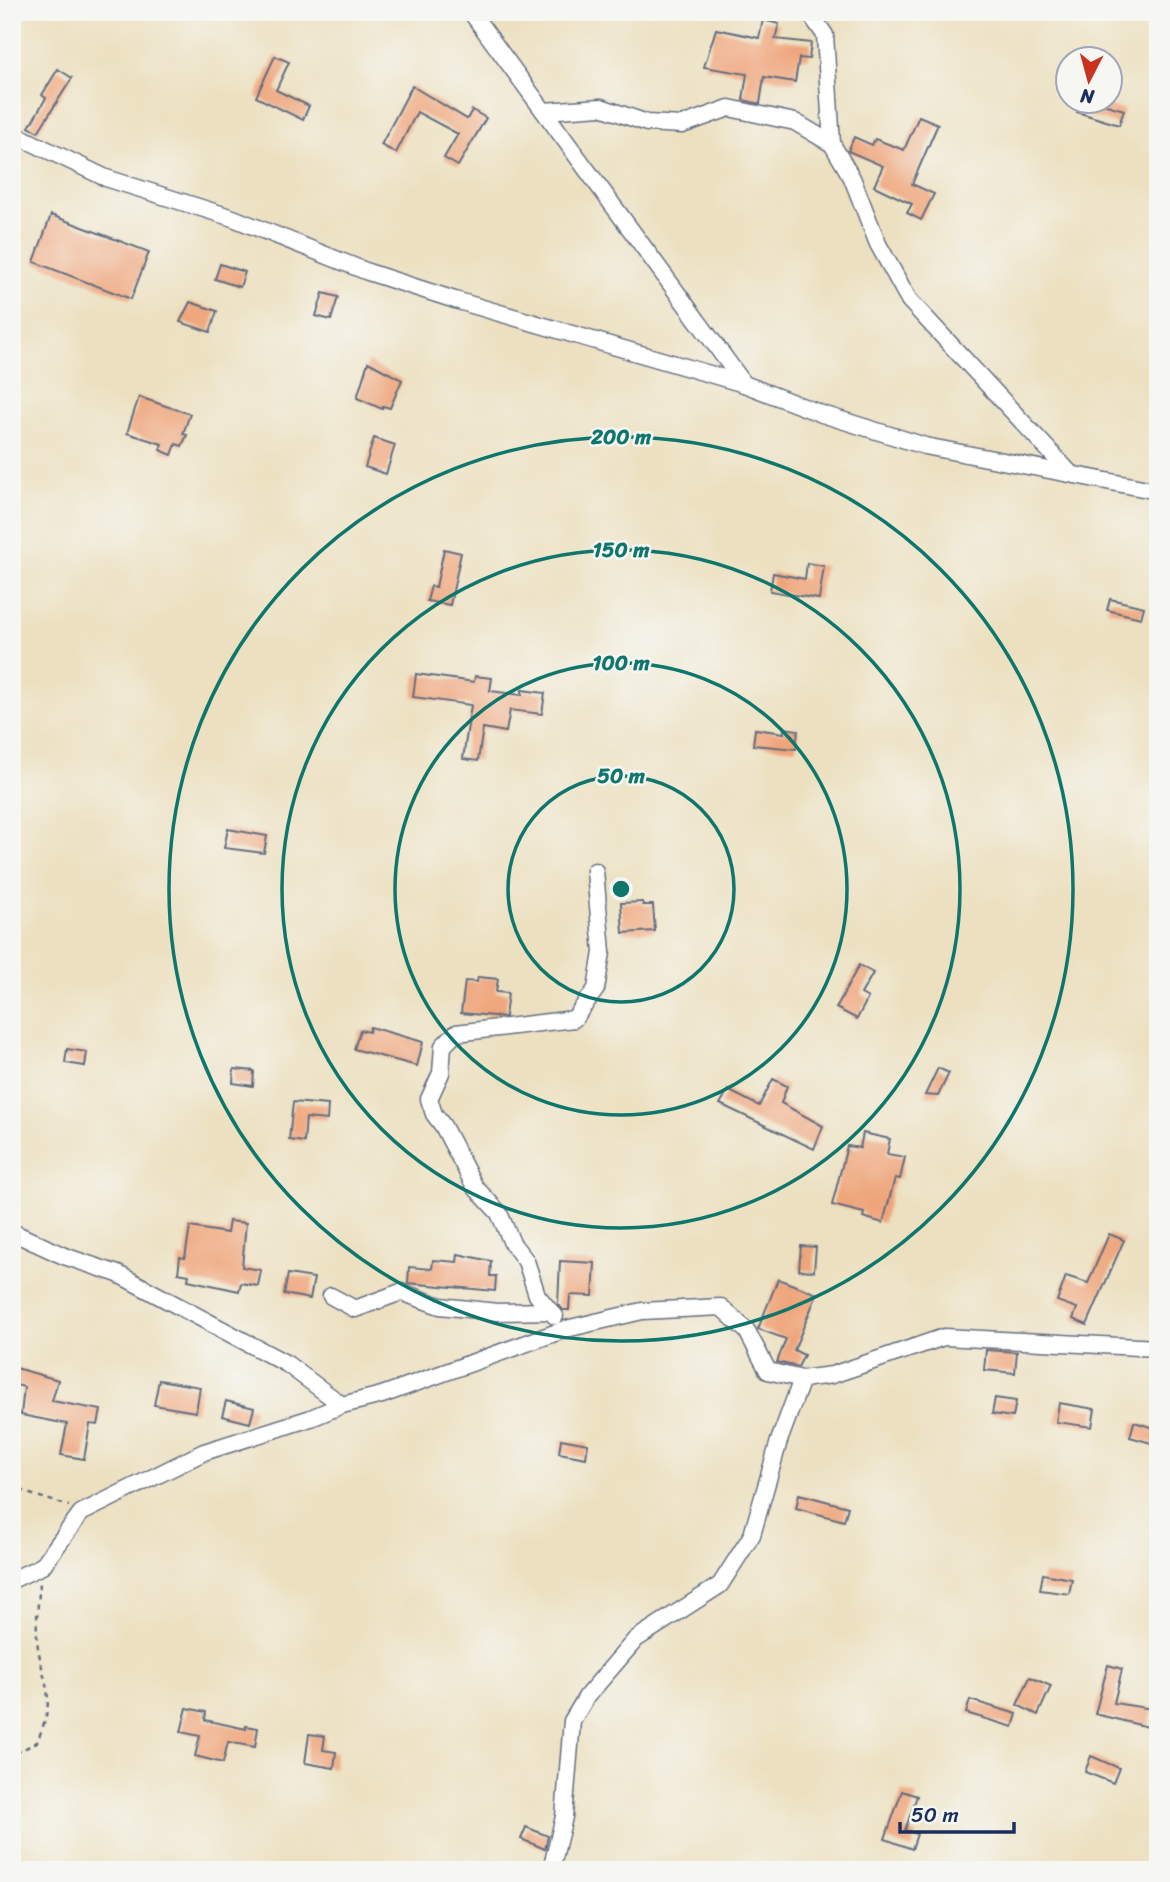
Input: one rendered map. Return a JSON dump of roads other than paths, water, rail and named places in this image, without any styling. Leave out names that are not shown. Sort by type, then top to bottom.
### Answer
[{"type":"street","points":[[471,12],[744,384]]},
{"type":"street","points":[[808,12],[825,35],[832,144],[852,178],[878,244],[909,300],[1069,472]]},
{"type":"street","points":[[544,111],[601,107],[647,123],[682,125],[729,108],[795,122],[832,144]]},
{"type":"street","points":[[12,133],[106,178],[233,218],[368,272],[744,384],[822,414],[925,446],[1158,491]]},
{"type":"street","points":[[566,1329],[537,1295],[526,1261],[512,1243],[499,1213],[475,1188],[434,1114],[429,1099],[441,1073],[443,1046],[456,1033],[574,1019],[596,989],[602,952],[595,871]]},
{"type":"street","points":[[12,1232],[64,1256],[118,1274],[287,1364],[342,1405]]},
{"type":"street","points":[[331,1296],[355,1309],[401,1292],[440,1306],[498,1312],[550,1311]]},
{"type":"street","points":[[12,1580],[42,1566],[81,1513],[204,1452],[342,1405],[382,1395],[566,1329],[642,1311],[720,1307],[747,1331],[768,1371],[802,1380],[832,1376],[944,1337],[1158,1348]]},
{"type":"street","points":[[551,1870],[564,1817],[572,1721],[587,1696],[636,1639],[720,1585],[752,1535],[779,1441],[802,1380]]}]
